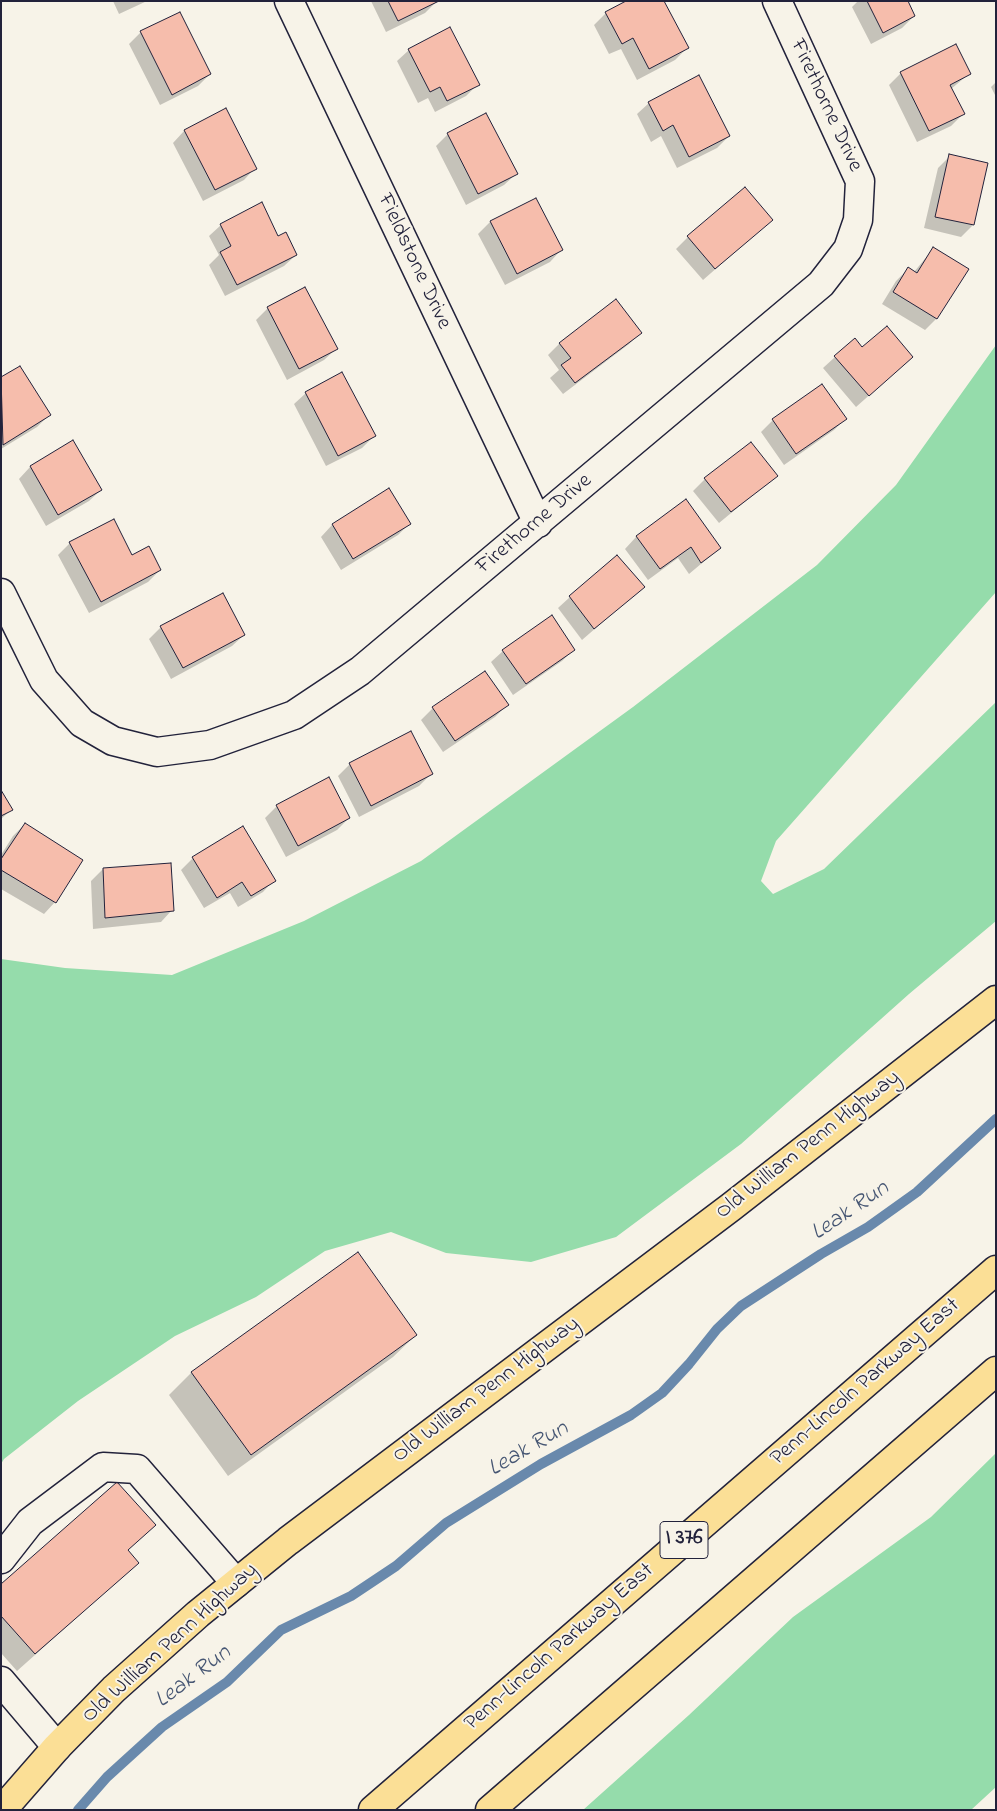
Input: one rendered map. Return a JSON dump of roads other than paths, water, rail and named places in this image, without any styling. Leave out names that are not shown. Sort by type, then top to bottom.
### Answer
[{"type":"main road","name":"Old William Penn Highway","points":[[2,1810],[57,1747],[114,1689],[236,1583],[296,1535],[731,1207],[996,1000]]},
{"type":"main road","name":"Penn-Lincoln Parkway East","points":[[373,1810],[996,1270]]},
{"type":"main road","points":[[490,1810],[996,1371]]},
{"type":"street","name":"Fieldstone Drive","points":[[289,1],[538,523]]},
{"type":"street","name":"Firethorne Drive","points":[[1,593],[44,680],[82,723],[113,741],[157,752],[210,744],[294,715],[360,671],[821,284],[848,249],[858,220],[860,181],[777,1]]},
{"type":"street","points":[[1,1559],[30,1522],[103,1467],[137,1469],[236,1583]]},
{"type":"street","points":[[1,1680],[57,1747]]},
{"type":"waterway","name":"Leak Run","points":[[78,1810],[107,1777],[162,1727],[227,1682],[281,1630],[351,1596],[396,1566],[446,1523],[541,1464],[631,1415],[662,1393],[689,1364],[717,1329],[741,1306],[821,1254],[868,1227],[917,1192],[996,1119]]}]
